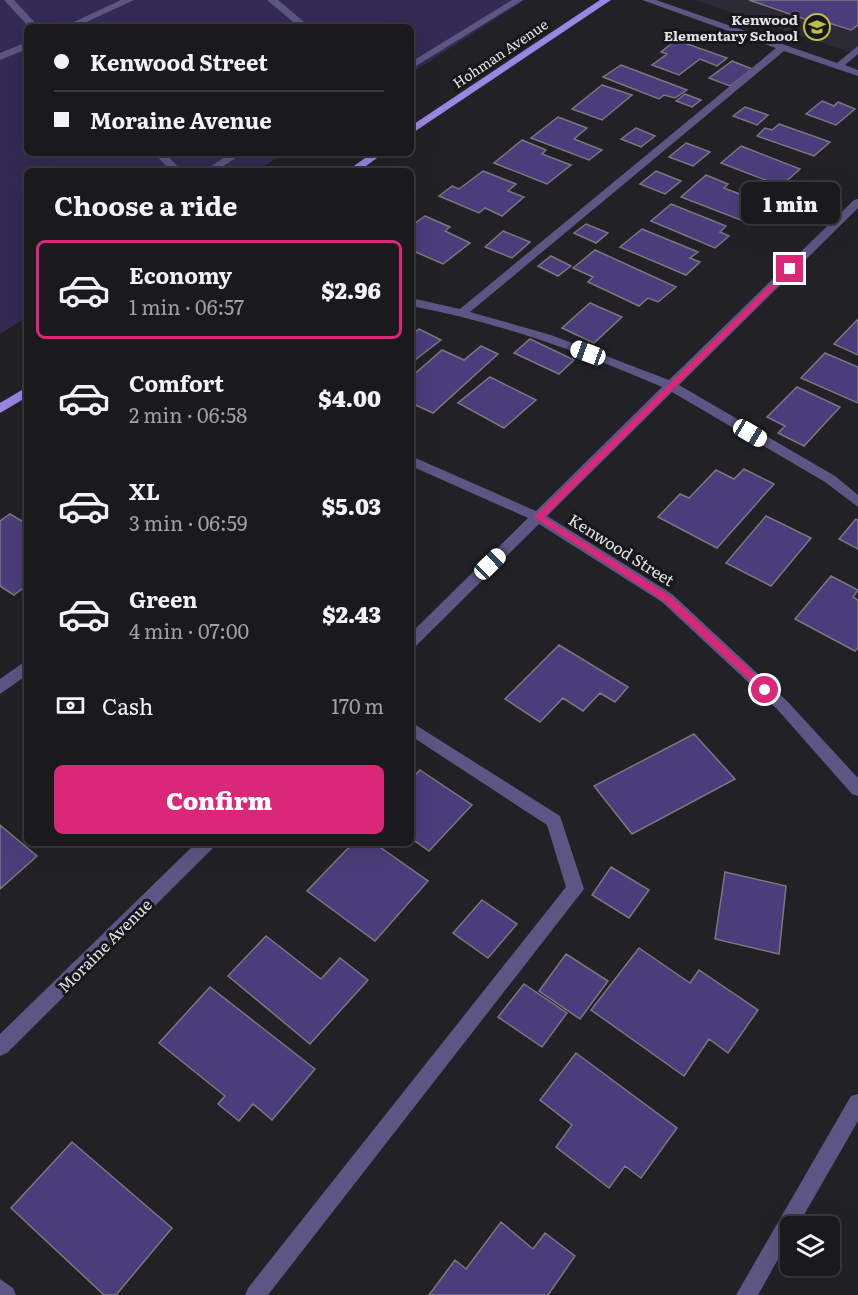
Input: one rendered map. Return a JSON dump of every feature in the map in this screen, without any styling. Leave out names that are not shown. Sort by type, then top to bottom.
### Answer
[{"type":"main road","name":"Hohman Avenue","points":[[414,129],[606,0]]},
{"type":"main road","points":[[356,168],[374,156]]},
{"type":"main road","points":[[0,409],[24,393]]},
{"type":"street","points":[[9,0],[31,24]]},
{"type":"street","points":[[75,24],[129,0]]},
{"type":"street","points":[[272,0],[300,24]]},
{"type":"street","points":[[414,64],[518,0]]},
{"type":"street","points":[[647,0],[858,73]]},
{"type":"street","points":[[0,57],[24,46]]},
{"type":"street","points":[[462,313],[783,47]]},
{"type":"street","points":[[839,66],[858,49]]},
{"type":"street","points":[[162,156],[174,168]]},
{"type":"street","points":[[214,168],[233,156]]},
{"type":"street","points":[[414,639],[858,202]]},
{"type":"street","points":[[414,303],[462,313],[557,342],[671,386],[830,479],[858,502]]},
{"type":"street","name":"Kenwood Street","points":[[414,462],[538,517],[667,598],[782,705],[858,789]]},
{"type":"street","points":[[0,688],[24,668]]},
{"type":"street","points":[[255,1295],[575,889],[554,821],[414,730]]},
{"type":"street","name":"Moraine Avenue","points":[[0,1047],[204,846]]},
{"type":"street","points":[[746,1295],[858,1103]]},
{"type":"street","points":[[0,1288],[6,1295]]},
{"type":"shaded area","points":[[0,0],[525,0],[414,71],[414,24],[24,24],[24,156],[280,156],[261,168],[24,168],[24,319],[0,334]]},
{"type":"shaded area","name":"Kenwood Elementary School","points":[[695,0],[858,0],[858,55]]},
{"type":"building","points":[[749,0],[858,0],[858,25],[851,30],[826,22],[822,25]]},
{"type":"building","points":[[676,40],[727,58],[717,66],[700,59],[679,75],[652,65],[667,54],[661,52]]},
{"type":"building","points":[[732,61],[752,69],[730,86],[709,78]]},
{"type":"building","points":[[621,65],[687,90],[675,98],[664,95],[659,99],[603,77]]},
{"type":"building","points":[[602,85],[632,95],[602,120],[572,109]]},
{"type":"building","points":[[685,94],[701,100],[692,107],[676,101]]},
{"type":"building","points":[[822,101],[834,106],[838,102],[855,109],[836,125],[806,114]]},
{"type":"building","points":[[745,107],[768,115],[757,125],[733,116]]},
{"type":"building","points":[[558,117],[587,128],[574,139],[602,150],[589,160],[531,138]]},
{"type":"building","points":[[779,124],[830,142],[814,156],[757,136],[765,128],[772,130]]},
{"type":"building","points":[[636,128],[655,136],[641,147],[621,139]]},
{"type":"building","points":[[522,140],[546,150],[542,154],[571,165],[547,184],[494,163]]},
{"type":"building","points":[[686,143],[710,152],[693,166],[669,157]]},
{"type":"building","points":[[741,146],[800,169],[781,186],[721,163]]},
{"type":"building","points":[[483,171],[516,184],[508,191],[524,197],[502,216],[485,208],[479,213],[439,196],[452,186],[459,189]]},
{"type":"building","points":[[656,171],[681,181],[665,194],[640,184]]},
{"type":"building","points":[[706,175],[728,184],[724,188],[763,203],[743,221],[681,197]]},
{"type":"building","points":[[671,204],[726,226],[720,232],[729,236],[715,248],[651,221]]},
{"type":"building","points":[[425,216],[450,227],[445,231],[470,243],[443,264],[414,251],[414,224]]},
{"type":"building","points":[[586,224],[608,233],[596,243],[574,233]]},
{"type":"building","points":[[642,229],[698,252],[690,258],[700,262],[686,275],[620,247]]},
{"type":"building","points":[[503,231],[530,242],[512,258],[485,247]]},
{"type":"building","points":[[595,250],[676,287],[658,302],[648,298],[639,306],[588,282],[593,277],[573,268]]},
{"type":"building","points":[[551,256],[571,266],[558,276],[538,266]]},
{"type":"building","points":[[590,303],[622,317],[594,343],[562,328]]},
{"type":"building","points":[[858,319],[858,355],[834,344]]},
{"type":"building","points":[[419,329],[441,340],[414,361],[414,333]]},
{"type":"building","points":[[530,339],[574,360],[559,374],[514,353]]},
{"type":"building","points":[[481,346],[498,354],[433,413],[414,404],[414,374],[442,350],[464,360]]},
{"type":"building","points":[[825,353],[858,367],[858,403],[801,378]]},
{"type":"building","points":[[490,377],[536,400],[504,428],[458,403]]},
{"type":"building","points":[[797,387],[840,407],[804,446],[778,433],[785,426],[767,417]]},
{"type":"building","points":[[744,469],[774,484],[717,548],[658,517],[680,494],[689,498],[716,470],[734,479]]},
{"type":"building","points":[[10,514],[24,522],[24,587],[14,595],[0,586],[0,521]]},
{"type":"building","points":[[766,516],[811,538],[771,586],[726,563]]},
{"type":"building","points":[[856,519],[858,520],[858,549],[839,539]]},
{"type":"building","points":[[831,576],[858,590],[853,597],[858,600],[858,648],[855,651],[795,619]]},
{"type":"building","points":[[559,645],[628,687],[615,702],[600,693],[583,711],[563,698],[540,722],[505,699]]},
{"type":"building","points":[[694,734],[735,779],[632,834],[594,786]]},
{"type":"building","points":[[420,770],[472,805],[429,851],[414,840],[414,776]]},
{"type":"building","points":[[0,825],[37,856],[0,889]]},
{"type":"building","points":[[350,846],[378,846],[428,881],[375,941],[307,891]]},
{"type":"building","points":[[611,867],[649,890],[629,918],[592,895]]},
{"type":"building","points":[[725,872],[786,886],[779,954],[715,939]]},
{"type":"building","points":[[482,900],[517,924],[488,958],[453,933]]},
{"type":"building","points":[[266,936],[321,979],[340,958],[368,980],[310,1044],[228,976]]},
{"type":"building","points":[[639,948],[690,983],[699,970],[758,1010],[728,1053],[709,1039],[684,1076],[591,1010]]},
{"type":"building","points":[[566,954],[608,981],[580,1019],[539,991]]},
{"type":"building","points":[[524,984],[567,1013],[542,1047],[498,1017]]},
{"type":"building","points":[[210,987],[315,1069],[272,1120],[253,1104],[239,1121],[218,1104],[225,1096],[159,1043]]},
{"type":"building","points":[[576,1053],[677,1128],[641,1178],[625,1166],[609,1188],[556,1147],[572,1125],[540,1100]]},
{"type":"building","points":[[72,1142],[172,1228],[116,1295],[104,1295],[11,1208]]},
{"type":"building","points":[[501,1222],[533,1249],[545,1233],[575,1256],[548,1295],[429,1295],[455,1260],[466,1269]]},
{"type":"place","name":"Kenwood Elementary School","points":[[817,27]]},
{"type":"route","points":[[765,690],[667,598],[538,517],[790,269]]}]
